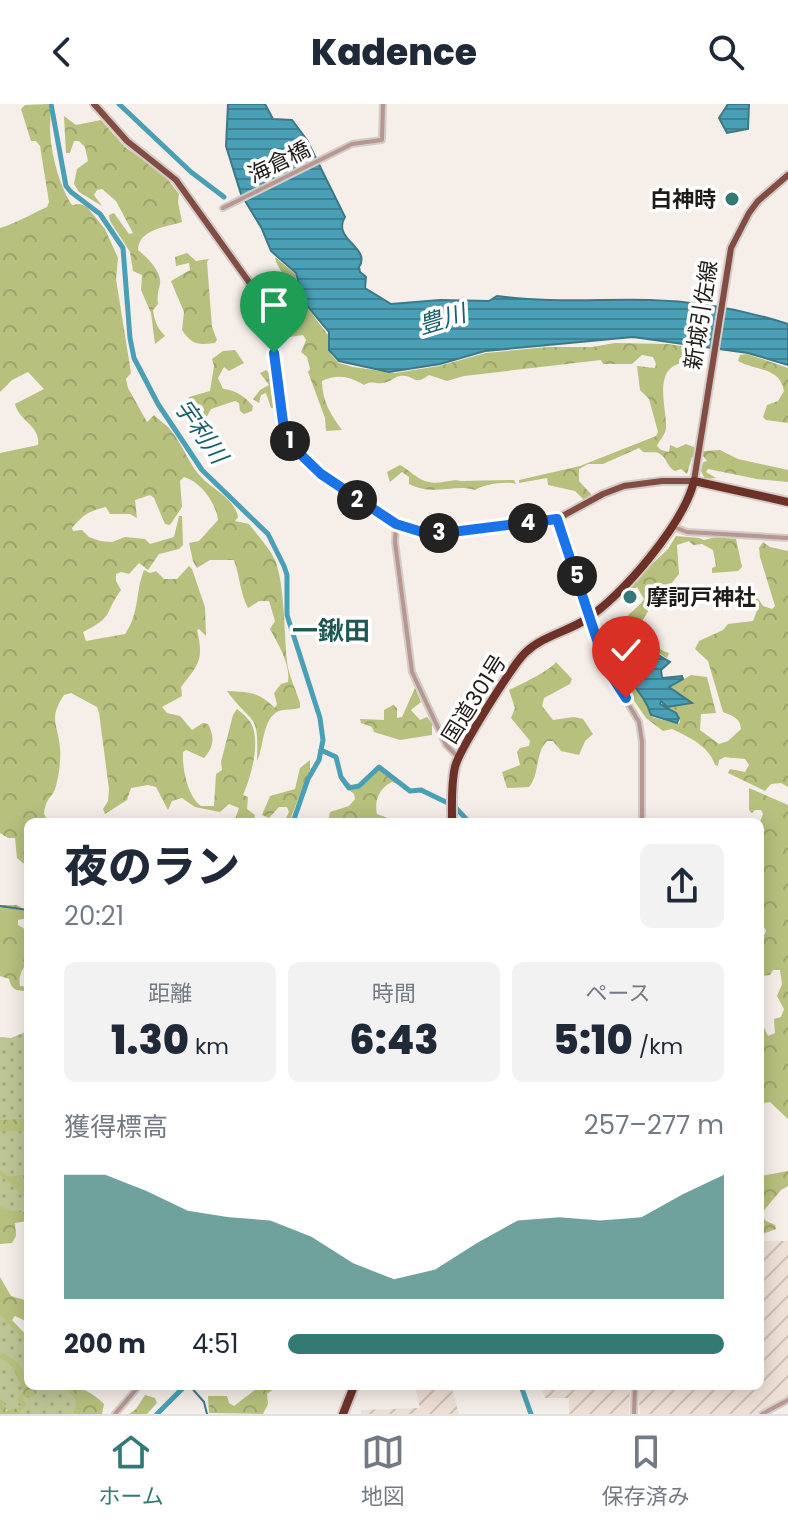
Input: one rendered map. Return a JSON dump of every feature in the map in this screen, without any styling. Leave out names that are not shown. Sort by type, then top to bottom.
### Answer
[{"type":"highway","points":[[694,481],[788,502]]},
{"type":"highway","name":"国道301号","points":[[452,818],[453,775],[458,756],[523,655],[542,641],[591,616],[631,577],[674,527],[688,502],[694,481]]},
{"type":"highway","points":[[343,1414],[352,1390]]},
{"type":"main road","points":[[94,104],[127,141],[176,180],[254,289],[271,333],[283,422],[296,450],[321,474],[396,524],[422,532],[444,533],[557,519],[624,486],[694,481]]},
{"type":"main road","name":"新城引佐線","points":[[694,481],[731,248],[740,227],[758,201],[788,175]]},
{"type":"street","name":"海倉橋","points":[[223,208],[350,145],[382,140],[383,104]]},
{"type":"street","points":[[557,519],[606,667],[632,707],[641,731],[642,818]]},
{"type":"street","points":[[396,524],[395,542],[412,672],[446,745],[458,756]]},
{"type":"street","points":[[674,527],[687,532],[788,538]]},
{"type":"street","points":[[115,1414],[136,1390]]},
{"type":"street","points":[[634,1414],[635,1390]]},
{"type":"street","points":[[762,1414],[788,1400]]},
{"type":"shaded area","points":[[764,1241],[788,1241],[788,1396],[755,1414],[640,1414],[638,1390],[764,1390]]},
{"type":"shaded area","points":[[416,1390],[452,1390],[459,1414],[361,1414],[361,1410],[420,1408]]},
{"type":"shaded area","points":[[542,1390],[630,1390],[629,1414],[569,1414],[569,1398],[545,1398]]},
{"type":"green space","points":[[48,104],[52,149],[63,188],[72,205],[87,207],[105,229],[118,258],[116,279],[131,373],[126,379],[128,388],[147,422],[154,415],[168,427],[198,474],[233,506],[238,517],[235,521],[249,524],[273,555],[281,583],[288,666],[300,708],[281,710],[273,715],[266,726],[257,761],[255,726],[227,691],[253,694],[275,708],[274,693],[281,684],[288,682],[288,669],[270,629],[275,621],[269,601],[259,601],[248,608],[234,560],[210,560],[197,568],[193,561],[189,543],[199,541],[218,520],[202,488],[184,477],[180,481],[182,507],[170,525],[165,524],[150,495],[135,500],[137,518],[130,514],[110,514],[106,507],[86,514],[72,528],[73,531],[82,530],[100,541],[112,542],[125,537],[145,539],[150,544],[174,537],[179,516],[182,516],[183,545],[159,554],[148,570],[139,563],[129,574],[116,574],[121,590],[100,622],[83,632],[86,641],[125,634],[133,618],[144,570],[150,573],[156,571],[164,579],[177,579],[189,566],[192,569],[205,607],[206,636],[197,630],[200,655],[196,667],[181,687],[182,696],[162,707],[167,713],[180,716],[192,730],[203,723],[208,724],[210,729],[212,746],[204,758],[186,750],[183,752],[187,782],[201,806],[214,806],[216,774],[222,770],[221,762],[233,715],[237,709],[248,719],[254,731],[255,749],[243,795],[248,797],[247,809],[255,818],[235,818],[239,808],[229,804],[220,812],[195,807],[182,798],[172,801],[168,810],[156,787],[148,785],[131,788],[127,800],[105,814],[103,809],[108,801],[109,789],[99,713],[97,707],[71,693],[64,695],[56,710],[60,762],[56,786],[45,808],[46,818],[24,818],[24,864],[17,858],[15,838],[0,833],[0,453],[38,445],[36,433],[15,404],[44,389],[28,372],[12,380],[0,392],[0,228],[47,207],[49,202],[40,146],[36,141],[31,141],[21,109],[25,105]]},
{"type":"green space","points":[[64,116],[76,125],[101,120],[125,147],[163,173],[179,194],[182,222],[148,233],[138,250],[153,265],[160,279],[158,304],[153,310],[165,336],[155,344],[151,313],[141,290],[142,275],[133,271],[130,252],[109,215],[114,213],[129,234],[133,233],[116,201],[102,189],[94,195],[102,206],[79,192],[74,184],[77,169],[88,161],[85,147],[79,141],[74,141],[70,153],[66,153]]},
{"type":"green space","points":[[187,253],[196,261],[209,259],[215,343],[196,343],[182,330],[184,312],[171,281],[190,270],[189,263],[176,266],[175,257]]},
{"type":"green space","points":[[275,257],[295,274],[303,302],[328,335],[332,356],[339,363],[353,367],[395,373],[439,366],[486,353],[615,343],[667,344],[702,349],[706,355],[705,361],[687,367],[682,363],[667,373],[663,390],[666,428],[657,446],[669,452],[670,445],[677,448],[686,444],[704,451],[720,450],[738,459],[788,470],[788,482],[708,469],[706,472],[716,478],[705,479],[701,471],[703,462],[707,461],[703,456],[692,457],[687,474],[681,469],[672,469],[659,453],[643,452],[639,448],[603,464],[588,464],[579,469],[579,481],[591,494],[585,501],[575,491],[548,485],[547,478],[519,483],[519,480],[580,466],[656,436],[658,432],[649,399],[640,390],[637,366],[655,368],[656,364],[653,357],[642,355],[632,364],[603,364],[601,360],[464,376],[447,381],[429,375],[417,380],[400,376],[385,383],[364,385],[348,378],[333,377],[322,381],[325,401],[342,430],[326,431],[325,418],[308,372],[307,357],[301,352],[306,340],[303,335],[289,337],[286,331],[297,316]]},
{"type":"green space","points":[[235,350],[244,363],[229,371],[224,367],[218,378],[223,389],[236,392],[250,402],[252,411],[244,414],[235,401],[211,409],[207,416],[197,419],[187,408],[189,397],[210,391],[214,366],[212,359],[223,351]]},
{"type":"green space","points":[[747,354],[788,368],[788,423],[763,417],[767,405],[778,401],[784,391],[782,383],[772,374],[738,361],[740,355]]},
{"type":"green space","points":[[266,370],[276,388],[275,408],[271,408],[266,393],[261,395],[259,403],[253,399],[269,385],[260,373]]},
{"type":"green space","points":[[400,465],[433,483],[514,480],[516,484],[496,484],[475,490],[418,488],[409,484],[409,477],[402,472],[390,482],[387,472]]},
{"type":"green space","points":[[676,536],[704,540],[716,537],[736,539],[742,567],[738,571],[712,573],[712,568],[716,566],[713,550],[689,541],[677,545],[679,574],[671,584],[656,587],[656,591],[664,592],[671,599],[664,597],[653,603],[639,626],[659,648],[669,653],[667,658],[647,638],[630,635],[625,629],[625,620],[644,599],[637,587],[618,598],[617,602],[614,603],[614,600],[668,549]]},
{"type":"green space","points":[[763,542],[788,551],[788,787],[781,783],[771,784],[765,791],[728,773],[730,769],[745,772],[749,765],[745,759],[725,757],[719,760],[718,766],[715,765],[708,752],[698,743],[672,729],[663,731],[646,718],[617,673],[620,670],[629,685],[642,696],[652,717],[678,724],[679,716],[663,707],[662,703],[669,707],[692,703],[670,687],[691,675],[707,677],[716,713],[701,714],[700,730],[719,744],[728,741],[741,729],[739,722],[723,712],[708,661],[695,649],[699,641],[723,630],[728,624],[753,621],[758,608],[755,594],[763,606],[772,609],[775,606],[760,557],[759,548]]},
{"type":"green space","points":[[556,662],[572,679],[570,684],[544,698],[542,706],[553,720],[583,719],[593,734],[585,741],[579,755],[561,751],[553,741],[547,741],[529,787],[507,788],[502,772],[520,765],[517,752],[529,746],[530,741],[511,718],[515,708],[509,690]]},
{"type":"green space","points":[[415,688],[421,702],[411,710],[420,720],[427,717],[432,723],[432,735],[400,740],[374,732],[372,727],[361,723],[360,719],[384,720],[384,710],[393,705],[397,708],[397,718],[402,717]]},
{"type":"green space","points":[[310,760],[310,770],[291,818],[286,818],[289,812],[287,807],[279,807],[269,818],[262,815],[270,796],[295,789],[300,768]]},
{"type":"green space","points":[[379,769],[398,784],[392,782],[388,785],[377,800],[377,814],[387,818],[329,818],[330,812],[349,806],[355,799],[354,794],[344,786],[343,778],[355,788]]},
{"type":"green space","points":[[749,788],[788,805],[788,1119],[770,1102],[764,1103],[764,1027],[768,1036],[775,1033],[774,1019],[781,1017],[784,1009],[777,996],[782,984],[780,970],[764,976],[764,818],[761,810],[752,813],[749,810]]},
{"type":"green space","points":[[0,905],[17,905],[24,909],[24,919],[18,920],[18,925],[24,929],[24,967],[20,986],[24,986],[24,991],[16,990],[9,979],[0,976]]},
{"type":"green space","points":[[24,1033],[24,1219],[0,1215],[0,1037],[11,1038]]},
{"type":"green space","points":[[24,1119],[24,1131],[0,1131],[0,1120]]},
{"type":"green space","points":[[0,1171],[10,1176],[24,1175],[24,1196],[0,1175]]},
{"type":"green space","points":[[788,1171],[788,1186],[764,1210],[764,1175]]},
{"type":"green space","points":[[0,1206],[24,1212],[24,1222],[15,1223],[16,1236],[12,1243],[0,1244]]},
{"type":"green space","points":[[764,1218],[775,1225],[776,1229],[764,1234]]},
{"type":"green space","points":[[0,1277],[11,1296],[24,1300],[24,1320],[15,1316],[12,1320],[24,1333],[24,1341],[0,1315]]},
{"type":"green space","points":[[0,1313],[24,1337],[24,1390],[70,1390],[80,1410],[77,1414],[12,1414],[0,1405]]},
{"type":"green space","points":[[0,1354],[5,1355],[19,1365],[24,1372],[24,1390],[36,1390],[37,1393],[31,1397],[22,1396],[26,1405],[18,1414],[0,1414],[0,1400],[4,1401],[6,1411],[22,1407],[17,1399],[23,1391],[13,1367],[0,1358]]},
{"type":"green space","points":[[67,1390],[83,1390],[95,1396],[104,1404],[102,1414],[75,1414],[76,1400]]},
{"type":"green space","points":[[255,1390],[272,1390],[267,1394],[268,1404],[263,1414],[209,1413],[208,1396],[227,1396],[234,1406]]},
{"type":"green space","points":[[145,1395],[155,1398],[157,1403],[147,1414],[129,1414],[136,1409]]},
{"type":"water","name":"豊川","points":[[228,104],[265,104],[273,119],[292,120],[307,140],[345,217],[343,231],[360,254],[362,260],[359,267],[366,277],[365,288],[391,304],[440,300],[489,301],[497,296],[702,304],[788,324],[788,365],[748,353],[633,337],[485,351],[440,364],[389,372],[339,361],[329,350],[329,332],[304,302],[296,273],[271,251],[241,194],[226,146]]},
{"type":"water","points":[[728,104],[749,104],[748,129],[727,133],[719,118]]},
{"type":"water","points":[[645,638],[655,653],[670,662],[661,670],[662,678],[682,676],[683,679],[669,687],[692,703],[667,707],[661,701],[660,704],[676,713],[679,718],[677,723],[651,715],[644,699],[616,659]]},
{"type":"waterway","name":"宇利川","points":[[51,104],[66,186],[100,214],[123,248],[134,358],[158,404],[202,470],[268,534],[284,566],[287,575],[287,615],[320,718],[323,740],[319,760],[308,779],[294,818]]},
{"type":"waterway","points":[[119,104],[191,172],[224,197]]},
{"type":"waterway","points":[[321,750],[336,757],[341,777],[349,788],[359,786],[379,767],[410,791],[421,790],[450,804]]},
{"type":"waterway","points":[[455,807],[465,818]]},
{"type":"waterway","points":[[0,906],[24,909]]},
{"type":"waterway","name":"宇利川","points":[[157,1414],[181,1390]]},
{"type":"waterway","points":[[194,1390],[204,1402],[207,1414]]},
{"type":"waterway","points":[[522,1390],[531,1414]]},
{"type":"place","name":"白神時","points":[[732,199]]},
{"type":"place","name":"摩訶戸神社","points":[[630,597]]},
{"type":"district","name":"一鍬田","points":[[331,631]]},
{"type":"route","points":[[274,353],[283,422],[296,450],[321,474],[396,524],[422,532],[444,533],[557,519],[606,667],[626,698]]}]
